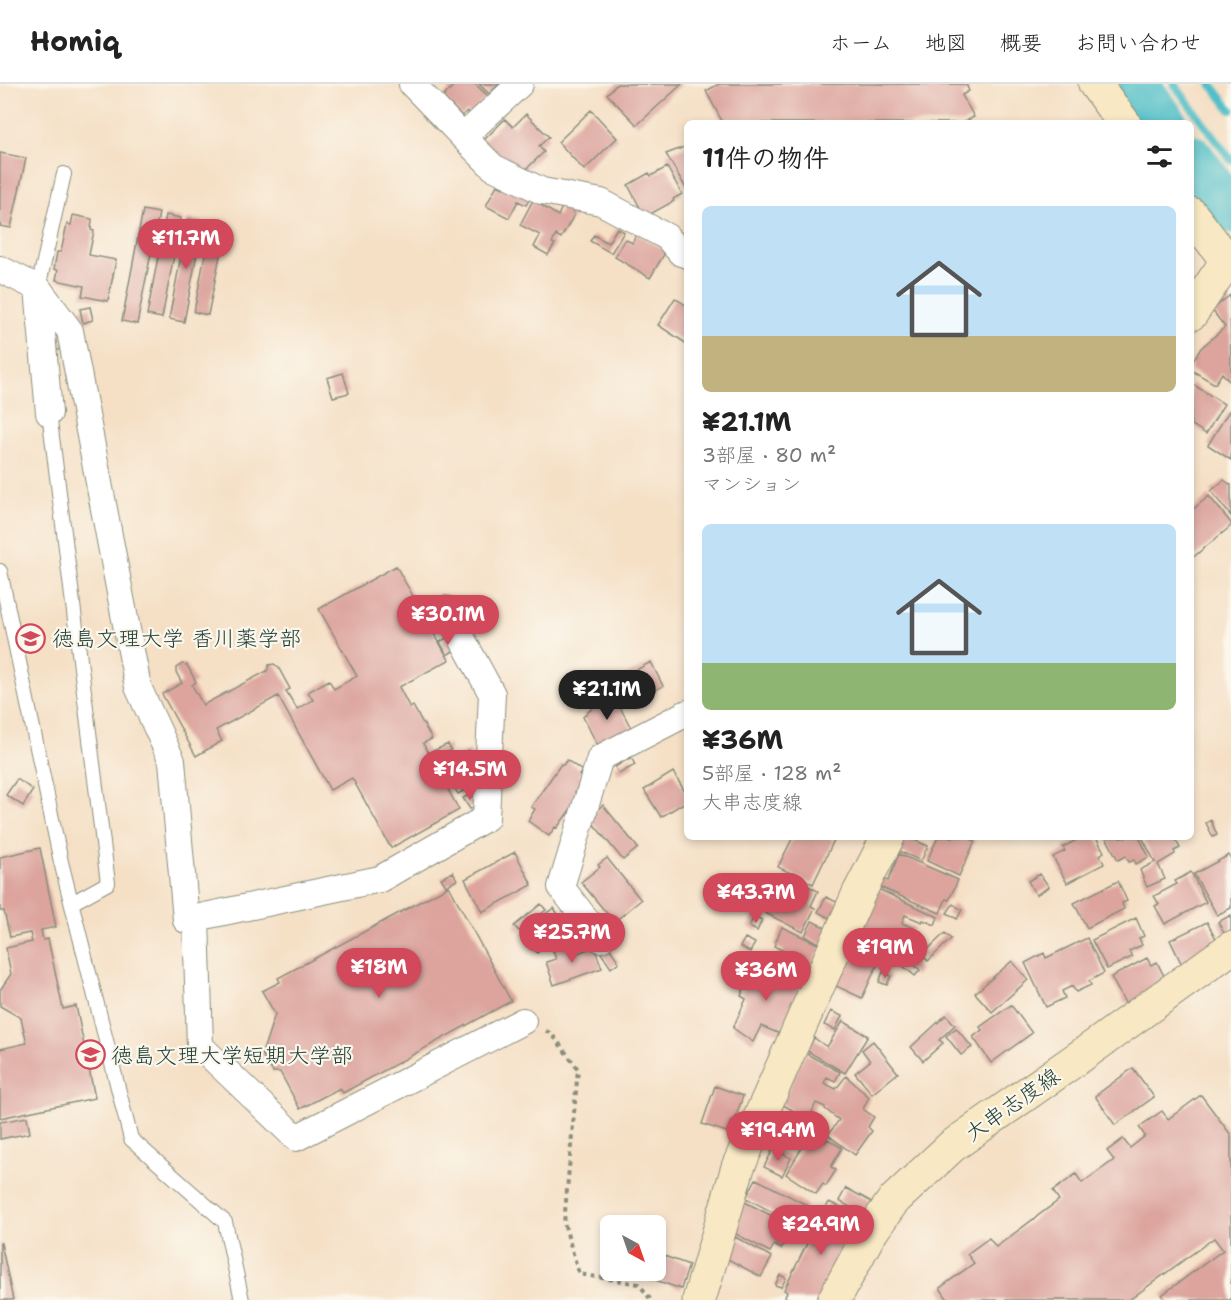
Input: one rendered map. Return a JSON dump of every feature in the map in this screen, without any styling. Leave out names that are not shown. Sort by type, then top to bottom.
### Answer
[{"type":"main road","points":[[1095,84],[1122,120]]},
{"type":"main road","points":[[1194,218],[1230,261],[1194,310]]},
{"type":"main road","points":[[699,1300],[738,1167],[859,893],[886,840]]},
{"type":"main road","name":"大串志度線","points":[[834,1300],[869,1235],[893,1201],[952,1146],[1231,948]]},
{"type":"street","points":[[412,84],[494,167],[542,191],[602,202],[667,237],[684,254]]},
{"type":"street","points":[[463,137],[520,84]]},
{"type":"street","points":[[0,269],[38,288],[70,331],[138,687],[172,761],[186,920],[380,879],[486,818],[492,694],[446,609]]},
{"type":"street","points":[[38,288],[49,413]]},
{"type":"street","points":[[601,939],[561,887],[600,758],[684,715]]},
{"type":"street","points":[[196,918],[200,1046],[296,1138],[523,1021]]},
{"type":"lane","points":[[38,288],[64,174]]},
{"type":"lane","points":[[49,413],[108,883],[72,903]]},
{"type":"lane","points":[[0,571],[72,903],[131,1139],[225,1222],[242,1300]]},
{"type":"path","points":[[523,1021],[552,1034],[578,1069],[564,1222],[579,1274],[639,1284],[651,1300]]},
{"type":"building","points":[[455,84],[475,84],[488,96],[470,114],[467,111],[462,116],[443,97]]},
{"type":"building","points":[[479,84],[499,84],[489,94]]},
{"type":"building","points":[[617,84],[682,84],[637,125],[607,94]]},
{"type":"building","points":[[719,84],[966,84],[969,91],[962,95],[974,117],[968,120],[721,120],[706,91]]},
{"type":"building","points":[[591,110],[617,138],[584,170],[558,142]]},
{"type":"building","points":[[526,114],[549,137],[539,146],[544,152],[522,173],[509,166],[482,142],[505,119],[513,127]]},
{"type":"building","points":[[684,147],[684,185],[666,154]]},
{"type":"building","points":[[0,153],[26,158],[11,228],[0,226]]},
{"type":"building","points":[[667,167],[682,194],[645,217],[628,185],[649,173],[651,176]]},
{"type":"building","points":[[497,185],[504,188],[506,185],[531,196],[526,205],[518,201],[509,218],[486,206]]},
{"type":"building","points":[[533,200],[558,216],[562,207],[571,208],[574,215],[561,238],[556,235],[552,243],[555,244],[548,255],[534,247],[540,235],[520,225]]},
{"type":"building","points":[[143,210],[159,213],[137,324],[122,321]]},
{"type":"building","points":[[73,215],[92,219],[91,230],[94,231],[89,255],[116,260],[108,301],[82,296],[84,286],[56,280],[58,270],[54,269],[57,252],[61,252],[67,224],[71,225]]},
{"type":"building","points":[[166,215],[181,218],[162,318],[147,315]]},
{"type":"building","points":[[188,219],[203,222],[184,322],[169,319]]},
{"type":"building","points":[[211,223],[226,226],[208,315],[194,312]]},
{"type":"building","points":[[617,228],[624,232],[611,253],[590,241],[594,235],[608,243]]},
{"type":"building","points":[[637,234],[666,251],[650,278],[615,257],[625,239],[632,243]]},
{"type":"building","points":[[1230,295],[1231,383],[1222,373],[1215,384],[1194,372],[1194,359],[1201,348],[1225,327],[1212,310]]},
{"type":"building","points":[[675,298],[684,304],[684,342],[658,325]]},
{"type":"building","points":[[90,307],[93,320],[83,323],[80,309]]},
{"type":"building","points":[[58,327],[62,349],[47,352],[44,330]]},
{"type":"building","points":[[343,373],[349,393],[333,397],[327,378]]},
{"type":"building","points":[[1194,385],[1224,404],[1206,434],[1194,426]]},
{"type":"building","points":[[1229,411],[1231,412],[1231,460],[1208,445]]},
{"type":"building","points":[[1224,480],[1231,485],[1231,516],[1211,491]]},
{"type":"building","points":[[1209,496],[1231,526],[1194,557],[1194,508]]},
{"type":"building","points":[[396,566],[449,660],[399,687],[410,708],[413,706],[432,739],[423,743],[459,810],[391,848],[352,778],[330,790],[278,696],[216,730],[222,741],[196,756],[162,694],[182,683],[176,668],[182,664],[187,665],[196,682],[192,685],[203,705],[267,671],[269,665],[274,664],[290,689],[286,691],[297,709],[313,700],[308,692],[329,680],[334,689],[357,676],[319,609]]},
{"type":"building","points":[[448,637],[455,650],[447,655],[440,642]]},
{"type":"building","points":[[651,662],[663,686],[628,705],[615,681]]},
{"type":"building","points":[[611,690],[632,730],[599,748],[583,717]]},
{"type":"building","points":[[448,744],[451,750],[437,758],[433,751]]},
{"type":"building","points":[[469,750],[474,759],[448,774],[443,765]]},
{"type":"building","points":[[631,757],[635,765],[619,774],[615,767]]},
{"type":"building","points":[[567,760],[582,771],[579,775],[584,779],[575,792],[580,796],[549,836],[528,821],[535,809],[531,807],[561,764],[563,765]]},
{"type":"building","points":[[459,771],[464,779],[454,786],[448,777]]},
{"type":"building","points":[[673,772],[684,790],[684,803],[661,817],[644,790]]},
{"type":"building","points":[[17,779],[33,790],[23,806],[6,795]]},
{"type":"building","points":[[464,781],[469,788],[458,794],[454,787]]},
{"type":"building","points":[[471,794],[478,805],[470,809],[463,798]]},
{"type":"building","points":[[603,805],[638,848],[623,860],[591,821],[592,814]]},
{"type":"building","points":[[1211,820],[1217,835],[1213,837],[1206,823]]},
{"type":"building","points":[[792,840],[834,840],[813,884],[778,867]]},
{"type":"building","points":[[901,840],[914,840],[928,846],[921,861],[897,850]]},
{"type":"building","points":[[937,840],[975,841],[959,876],[927,861]]},
{"type":"building","points":[[1076,840],[1098,840],[1104,852],[1100,855],[1104,864],[1067,883],[1053,857],[1065,851],[1063,847]]},
{"type":"building","points":[[1108,840],[1140,840],[1149,857],[1136,864],[1134,860],[1129,862],[1126,856],[1118,860]]},
{"type":"building","points":[[1144,840],[1176,840],[1180,848],[1174,851],[1175,854],[1158,864],[1165,879],[1147,887],[1140,870],[1155,862]]},
{"type":"building","points":[[40,848],[56,927],[41,930],[43,940],[48,939],[63,1009],[76,1006],[95,1098],[0,1118],[0,1049],[27,1043],[21,1018],[0,1006],[0,990],[11,974],[6,948],[32,942],[30,933],[10,937],[4,911],[0,911],[0,857]]},
{"type":"building","points":[[515,852],[532,885],[482,912],[465,879]]},
{"type":"building","points":[[899,854],[958,880],[940,913],[877,886],[881,878],[888,881]]},
{"type":"building","points":[[1229,855],[1231,859],[1231,908],[1217,915],[1194,874]]},
{"type":"building","points":[[607,858],[641,900],[614,922],[581,882],[600,867],[598,865]]},
{"type":"building","points":[[453,872],[457,880],[446,886],[441,878]]},
{"type":"building","points":[[1191,872],[1206,902],[1165,924],[1155,906],[1159,904],[1154,896],[1177,884],[1175,881]]},
{"type":"building","points":[[1040,874],[1049,887],[1036,895],[1028,881]]},
{"type":"building","points":[[792,878],[818,891],[811,906],[815,908],[803,932],[765,913],[776,890],[784,894]]},
{"type":"building","points":[[1118,881],[1127,901],[1122,903],[1124,909],[1087,928],[1074,903]]},
{"type":"building","points":[[449,886],[511,1001],[343,1093],[340,1088],[300,1109],[280,1072],[273,1072],[262,1054],[275,1014],[262,991],[280,982],[278,978]]},
{"type":"building","points":[[878,889],[938,917],[935,925],[905,915],[902,923],[914,928],[909,938],[905,936],[899,949],[885,942],[882,950],[854,938]]},
{"type":"building","points":[[826,897],[843,905],[835,921],[818,912]]},
{"type":"building","points":[[541,904],[546,910],[519,931],[514,926]]},
{"type":"building","points":[[953,904],[962,910],[957,919],[947,913]]},
{"type":"building","points":[[554,908],[571,935],[549,949],[547,946],[537,953],[524,933],[535,925],[533,922]]},
{"type":"building","points":[[1231,915],[1231,946],[1218,922]]},
{"type":"building","points":[[754,916],[762,920],[757,931],[749,927]]},
{"type":"building","points":[[1136,918],[1144,936],[1139,938],[1142,945],[1129,951],[1132,957],[1107,969],[1092,940]]},
{"type":"building","points":[[812,921],[830,930],[823,945],[805,936]]},
{"type":"building","points":[[1207,922],[1216,939],[1208,943],[1212,952],[1185,971],[1170,940]]},
{"type":"building","points":[[782,927],[822,946],[806,978],[773,962],[778,953],[783,955],[784,951],[774,946]]},
{"type":"building","points":[[599,933],[619,962],[611,968],[591,938]]},
{"type":"building","points":[[945,933],[951,939],[928,961],[922,955]]},
{"type":"building","points":[[745,938],[755,943],[750,952],[740,947]]},
{"type":"building","points":[[1087,938],[1104,973],[1089,981],[1091,985],[1076,992],[1072,986],[1062,991],[1065,998],[1046,1007],[1025,963],[1044,953],[1046,958]]},
{"type":"building","points":[[574,943],[578,953],[594,947],[602,968],[554,985],[546,962],[556,959],[553,951]]},
{"type":"building","points":[[849,950],[878,963],[862,998],[834,985]]},
{"type":"building","points":[[1147,958],[1151,965],[1157,962],[1166,980],[1132,1008],[1128,1001],[1125,1003],[1111,977]]},
{"type":"building","points":[[757,959],[772,966],[764,983],[773,987],[780,973],[803,983],[780,1034],[761,1026],[753,1042],[733,1028],[746,999],[741,996]]},
{"type":"building","points":[[908,960],[920,970],[915,976],[903,966]]},
{"type":"building","points":[[1012,961],[1028,980],[992,1012],[975,993]]},
{"type":"building","points":[[883,972],[891,976],[887,985],[879,982]]},
{"type":"building","points":[[1011,1005],[1032,1033],[991,1063],[973,1037],[982,1030],[980,1027]]},
{"type":"building","points":[[831,1011],[842,1016],[835,1030],[824,1025]]},
{"type":"building","points":[[946,1015],[955,1025],[939,1040],[943,1043],[923,1061],[911,1047]]},
{"type":"building","points":[[843,1021],[868,1036],[845,1073],[807,1051],[814,1038],[827,1047]]},
{"type":"building","points":[[956,1028],[972,1047],[961,1055],[946,1036]]},
{"type":"building","points":[[873,1041],[898,1073],[872,1094],[855,1073],[870,1061],[862,1050]]},
{"type":"building","points":[[805,1053],[840,1072],[835,1081],[827,1077],[824,1083],[836,1089],[846,1076],[869,1097],[863,1109],[874,1117],[868,1127],[872,1131],[855,1155],[828,1135],[839,1120],[825,1107],[816,1103],[809,1119],[781,1104]]},
{"type":"building","points":[[1133,1068],[1154,1097],[1115,1125],[1095,1096]]},
{"type":"building","points":[[715,1086],[743,1096],[734,1122],[731,1120],[727,1132],[702,1124]]},
{"type":"building","points":[[1201,1095],[1231,1135],[1231,1300],[1166,1300],[1162,1295],[1223,1250],[1214,1238],[1129,1300],[948,1300],[940,1288],[974,1263],[967,1254],[989,1238],[996,1247],[1059,1200],[1053,1191],[1076,1174],[1082,1183],[1114,1160],[1107,1151],[1123,1139],[1130,1148],[1145,1136],[1139,1127],[1162,1111],[1168,1119]]},
{"type":"building","points":[[27,1117],[30,1133],[0,1139],[0,1122]]},
{"type":"building","points":[[811,1133],[825,1142],[828,1139],[842,1148],[831,1167],[836,1170],[826,1186],[823,1184],[816,1194],[786,1174]]},
{"type":"building","points":[[773,1149],[791,1158],[782,1176],[764,1167]]},
{"type":"building","points":[[756,1179],[807,1205],[797,1225],[746,1198]]},
{"type":"building","points":[[846,1188],[872,1202],[865,1215],[839,1201]]},
{"type":"building","points":[[743,1201],[792,1226],[781,1249],[774,1245],[770,1252],[732,1232]]},
{"type":"building","points":[[829,1202],[844,1209],[841,1215],[826,1208]]},
{"type":"building","points":[[824,1209],[843,1219],[847,1210],[860,1217],[818,1300],[791,1300],[785,1297],[787,1292],[784,1290]]},
{"type":"building","points":[[735,1237],[772,1257],[761,1277],[724,1257]]},
{"type":"building","points":[[1,1243],[13,1300],[0,1300]]},
{"type":"building","points":[[666,1257],[689,1265],[681,1289],[658,1281],[666,1281]]},
{"type":"building","points":[[780,1275],[786,1278],[781,1287],[775,1285]]},
{"type":"waterway","points":[[1136,84],[1163,120]]},
{"type":"waterway","points":[[1174,84],[1231,160]]},
{"type":"waterway","points":[[1211,84],[1231,110]]},
{"type":"waterway","points":[[1194,161],[1231,211]]},
{"type":"place","name":"徳島文理大学 香川薬学部","points":[[31,638]]},
{"type":"place","name":"徳島文理大学短期大学部","points":[[90,1055]]}]
